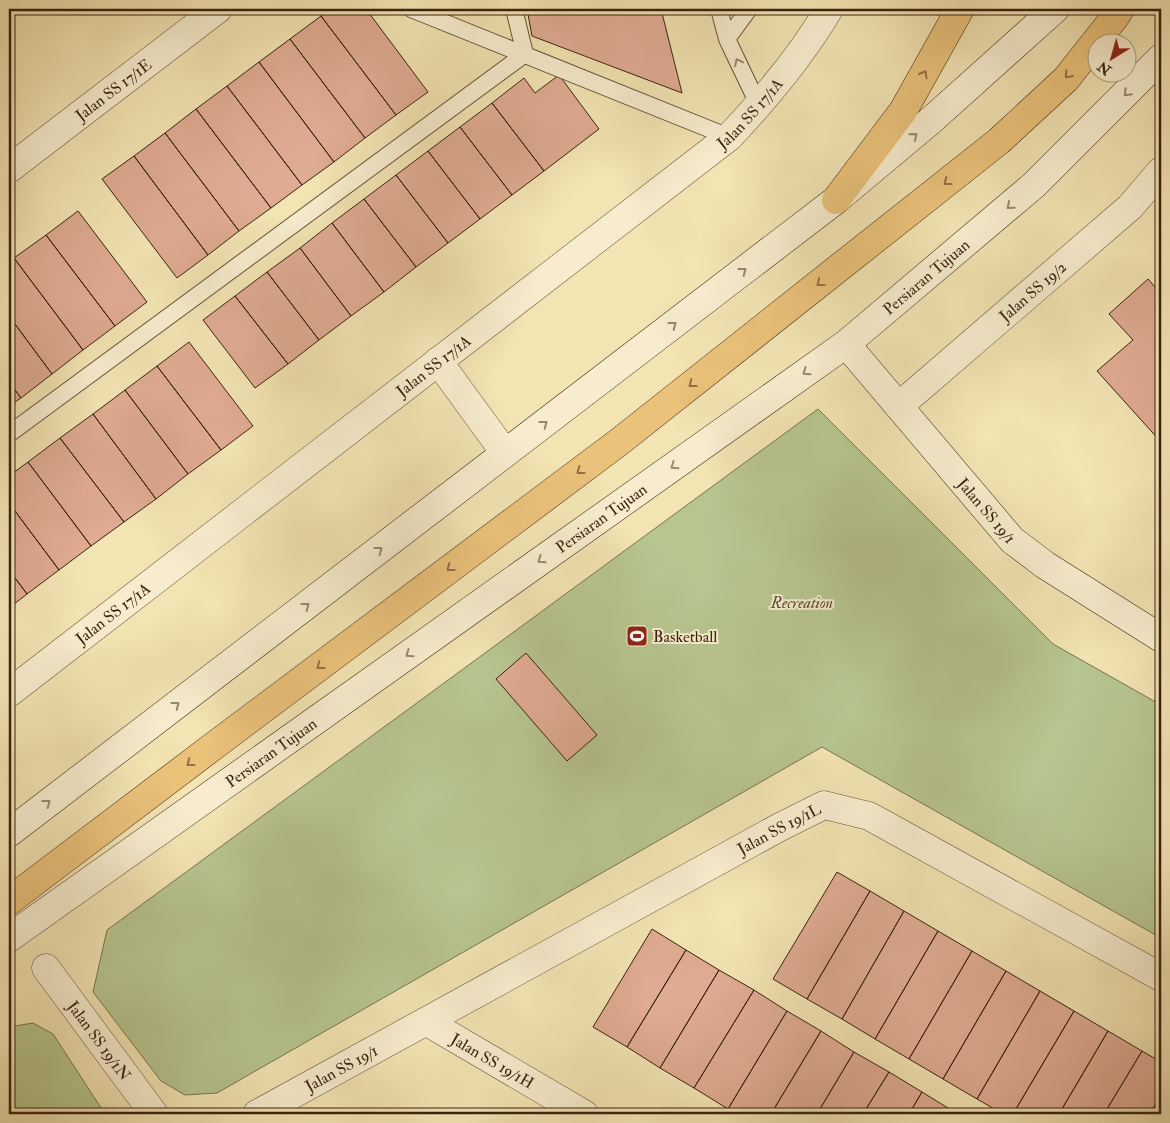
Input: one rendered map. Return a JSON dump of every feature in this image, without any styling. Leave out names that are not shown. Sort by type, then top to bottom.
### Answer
[{"type":"highway","points":[[836,200],[903,111],[960,9]]},
{"type":"highway","points":[[9,901],[207,750],[619,442],[999,140],[1066,79],[1116,17],[1120,9]]},
{"type":"street","name":"Jalan SS 17/1E","points":[[9,169],[218,9]]},
{"type":"street","name":"Jalan SS 17/1A","points":[[9,693],[730,137],[759,106],[816,30],[829,9]]},
{"type":"street","points":[[9,833],[836,200],[928,124],[1055,9]]},
{"type":"street","name":"Persiaran Tujuan","points":[[9,938],[846,344],[1034,185],[1161,58]]},
{"type":"street","name":"Jalan SS 19/2","points":[[900,406],[1130,207],[1161,171]]},
{"type":"street","name":"Jalan SS 19/1","points":[[846,344],[1012,540],[1044,565],[1161,638]]},
{"type":"street","points":[[438,361],[505,453]]},
{"type":"street","name":"Jalan SS 19/1L","points":[[427,1022],[780,827],[824,805],[869,816],[1161,977]]},
{"type":"street","name":"Jalan SS 19/1N","points":[[46,968],[154,1114]]},
{"type":"street","name":"Jalan SS 19/1","points":[[257,1114],[427,1022]]},
{"type":"street","name":"Jalan SS 19/1H","points":[[427,1022],[584,1114]]},
{"type":"lane","points":[[411,9],[730,137]]},
{"type":"lane","points":[[514,9],[525,54]]},
{"type":"lane","points":[[719,9],[727,39],[759,106]]},
{"type":"lane","points":[[727,39],[749,9]]},
{"type":"lane","points":[[9,434],[525,54]]},
{"type":"green space","name":"Recreation","points":[[818,409],[1053,644],[1161,705],[1161,938],[822,747],[217,1093],[185,1095],[161,1081],[93,992],[107,930]]},
{"type":"green space","points":[[33,1023],[53,1034],[105,1114],[9,1114],[9,1027]]},
{"type":"building","points":[[331,9],[366,9],[428,92],[396,115],[321,16]]},
{"type":"building","points":[[527,9],[661,9],[682,93],[532,36]]},
{"type":"building","points":[[321,16],[396,115],[365,138],[290,39]]},
{"type":"building","points":[[290,39],[365,138],[334,162],[259,62]]},
{"type":"building","points":[[259,62],[334,162],[302,185],[227,86]]},
{"type":"building","points":[[559,75],[599,129],[544,171],[492,103],[524,78],[535,93]]},
{"type":"building","points":[[227,86],[302,185],[271,208],[196,109]]},
{"type":"building","points":[[492,103],[544,171],[512,195],[460,127]]},
{"type":"building","points":[[196,109],[271,208],[239,231],[165,133]]},
{"type":"building","points":[[460,127],[512,195],[480,219],[428,151]]},
{"type":"building","points":[[165,133],[239,231],[208,255],[134,156]]},
{"type":"building","points":[[428,151],[480,219],[448,243],[396,175]]},
{"type":"building","points":[[134,156],[208,255],[177,278],[102,179]]},
{"type":"building","points":[[396,175],[448,243],[416,267],[364,199]]},
{"type":"building","points":[[364,199],[416,267],[384,292],[332,223]]},
{"type":"building","points":[[78,211],[147,302],[115,326],[46,235]]},
{"type":"building","points":[[332,223],[384,292],[351,316],[300,248]]},
{"type":"building","points":[[46,235],[115,326],[83,350],[14,258]]},
{"type":"building","points":[[300,248],[351,316],[319,340],[267,272]]},
{"type":"building","points":[[14,258],[83,350],[52,374],[9,316],[9,262]]},
{"type":"building","points":[[267,272],[319,340],[288,364],[235,296]]},
{"type":"building","points":[[1148,279],[1161,294],[1161,442],[1097,371],[1133,340],[1109,314]]},
{"type":"building","points":[[235,296],[288,364],[255,388],[203,320]]},
{"type":"building","points":[[9,316],[52,374],[21,398],[9,382]]},
{"type":"building","points":[[189,342],[253,426],[221,450],[157,366]]},
{"type":"building","points":[[157,366],[221,450],[188,474],[125,390]]},
{"type":"building","points":[[9,382],[21,398],[9,406]]},
{"type":"building","points":[[125,390],[188,474],[156,499],[93,414]]},
{"type":"building","points":[[93,414],[156,499],[124,522],[60,438]]},
{"type":"building","points":[[60,438],[124,522],[91,546],[28,462]]},
{"type":"building","points":[[28,462],[91,546],[59,570],[9,503],[9,476]]},
{"type":"building","points":[[9,503],[59,570],[27,594],[9,570]]},
{"type":"building","points":[[9,570],[27,594],[9,608]]},
{"type":"building","points":[[526,653],[597,735],[567,761],[496,679]]},
{"type":"building","points":[[837,872],[870,891],[807,999],[773,979]]},
{"type":"building","points":[[870,891],[904,911],[842,1019],[807,999]]},
{"type":"building","points":[[904,911],[938,931],[875,1039],[842,1019]]},
{"type":"building","points":[[652,929],[686,950],[627,1047],[593,1027]]},
{"type":"building","points":[[938,931],[972,951],[909,1059],[875,1039]]},
{"type":"building","points":[[686,950],[719,970],[660,1068],[627,1047]]},
{"type":"building","points":[[972,951],[1006,971],[943,1079],[909,1059]]},
{"type":"building","points":[[719,970],[754,990],[694,1088],[660,1068]]},
{"type":"building","points":[[1006,971],[1040,991],[977,1099],[943,1079]]},
{"type":"building","points":[[754,990],[787,1011],[728,1109],[694,1088]]},
{"type":"building","points":[[1040,991],[1074,1011],[1013,1114],[1003,1114],[977,1099]]},
{"type":"building","points":[[787,1011],[821,1031],[771,1114],[737,1114],[728,1109]]},
{"type":"building","points":[[1074,1011],[1108,1031],[1059,1114],[1013,1114]]},
{"type":"building","points":[[821,1031],[854,1052],[817,1114],[771,1114]]},
{"type":"building","points":[[1108,1031],[1142,1051],[1104,1114],[1059,1114]]},
{"type":"building","points":[[1142,1051],[1161,1062],[1161,1095],[1150,1114],[1104,1114]]},
{"type":"building","points":[[854,1052],[889,1072],[863,1114],[817,1114]]},
{"type":"building","points":[[889,1072],[922,1092],[909,1114],[863,1114]]},
{"type":"building","points":[[922,1092],[956,1113],[956,1114],[909,1114]]},
{"type":"building","points":[[1161,1095],[1161,1114],[1150,1114]]},
{"type":"place","name":"Basketball","points":[[637,636]]}]
